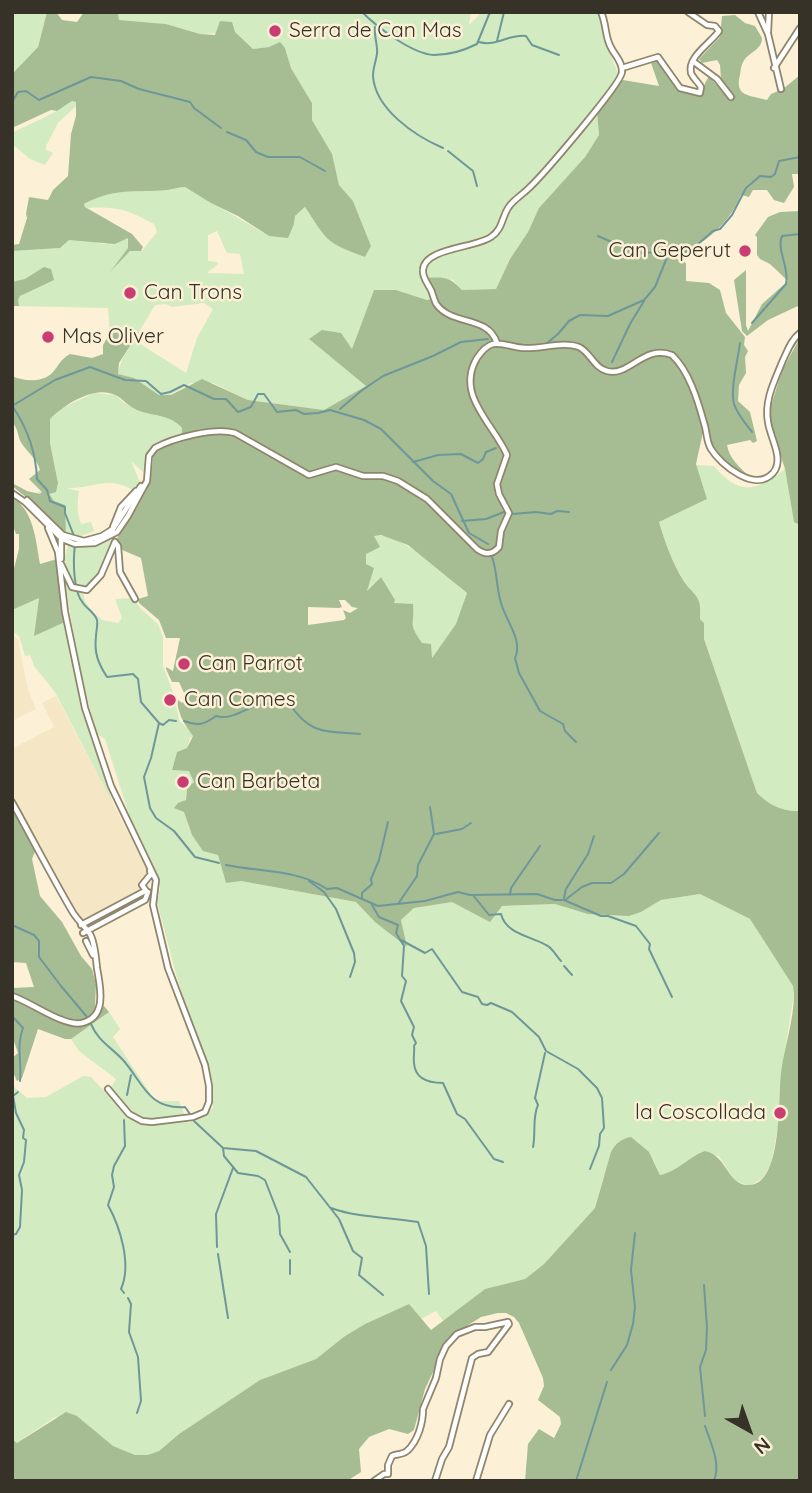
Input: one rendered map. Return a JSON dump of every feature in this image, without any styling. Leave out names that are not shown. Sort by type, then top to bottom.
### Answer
[{"type":"street","points":[[497,343],[483,324],[459,318],[436,303],[423,272],[425,265],[435,254],[479,243],[499,230],[510,204],[540,177],[608,97],[621,77],[622,68],[609,45],[601,12]]},
{"type":"street","points":[[622,68],[658,57],[680,88],[700,93],[701,87],[691,72],[694,62],[719,31],[715,26],[707,25],[688,12]]},
{"type":"street","points":[[758,12],[768,34]]},
{"type":"street","points":[[769,12],[768,34],[780,89]]},
{"type":"street","points":[[774,68],[800,28]]},
{"type":"street","points":[[694,62],[717,79],[731,97]]},
{"type":"street","points":[[12,492],[62,539],[85,543],[112,536],[121,527],[147,481],[149,456],[159,446],[210,431],[231,432],[309,475],[336,467],[354,474],[383,476],[398,481],[427,499],[477,549],[491,553],[499,547],[501,531],[509,513],[497,484],[507,455],[485,421],[470,384],[472,370],[487,346],[497,343],[523,348],[578,347],[601,368],[610,372],[623,369],[646,355],[672,355],[683,371],[699,407],[712,451],[743,477],[759,480],[769,476],[776,467],[778,456],[768,422],[771,389],[792,340],[800,334]]},
{"type":"street","points":[[85,543],[113,529],[148,473]]},
{"type":"street","points":[[12,492],[33,504],[60,550]]},
{"type":"street","points":[[120,514],[136,501]]},
{"type":"street","points":[[112,536],[123,520],[120,514]]},
{"type":"street","points":[[46,522],[69,540]]},
{"type":"street","points":[[112,536],[118,546],[120,572],[135,599]]},
{"type":"street","points":[[62,539],[57,542],[65,612],[85,708],[111,786],[156,880],[150,897],[89,935]]},
{"type":"street","points":[[60,550],[69,540]]},
{"type":"street","points":[[61,564],[69,582],[78,589],[87,590],[97,582],[115,542]]},
{"type":"street","points":[[12,802],[81,932],[89,935]]},
{"type":"street","points":[[108,1088],[129,1114],[152,1122],[193,1117],[205,1112],[209,1102],[205,1065],[168,968],[150,897],[142,885],[151,874],[150,868]]},
{"type":"street","points":[[145,880],[152,881],[154,887]]},
{"type":"street","points":[[81,925],[150,897]]},
{"type":"street","points":[[12,996],[28,1001],[69,1023],[84,1023],[95,1015],[101,1003],[96,962],[89,935],[72,913]]},
{"type":"street","points":[[374,1481],[388,1474],[391,1456],[407,1451],[420,1429],[424,1409],[446,1346],[464,1330],[508,1321],[509,1324],[488,1352],[472,1358],[449,1447],[435,1481]]},
{"type":"street","points":[[476,1481],[490,1435],[509,1404]]},
{"type":"shaded area","points":[[12,635],[18,639],[28,690],[36,709],[12,721]]},
{"type":"shaded area","points":[[56,696],[149,872],[140,882],[141,890],[82,922],[79,921],[12,798],[12,749],[54,727],[42,703]]},
{"type":"green space","points":[[12,12],[47,12],[38,47],[12,74]]},
{"type":"green space","points":[[47,12],[56,12],[62,20],[77,22],[84,12],[118,12],[119,20],[166,24],[200,34],[215,35],[220,21],[232,22],[235,32],[253,49],[280,42],[285,48],[291,68],[312,103],[312,120],[332,154],[339,185],[353,201],[371,246],[365,257],[329,240],[305,207],[295,216],[288,238],[269,236],[185,187],[116,193],[84,204],[132,234],[143,247],[141,251],[130,251],[110,272],[128,248],[128,238],[115,244],[69,240],[60,248],[12,251],[12,245],[19,244],[27,218],[29,197],[48,200],[53,190],[68,176],[76,102],[72,101],[57,111],[51,110],[12,128],[12,74],[38,47]]},
{"type":"green space","points":[[118,12],[471,12],[469,25],[482,12],[599,12],[611,56],[623,80],[597,112],[599,135],[585,157],[539,208],[496,289],[462,290],[452,279],[435,298],[427,300],[396,290],[374,290],[352,350],[309,339],[366,386],[325,410],[248,400],[213,383],[191,383],[170,395],[159,395],[134,378],[117,374],[138,333],[142,345],[186,373],[197,338],[213,309],[204,303],[172,307],[166,304],[155,305],[139,332],[110,333],[108,308],[12,306],[12,251],[60,248],[69,240],[104,244],[128,238],[128,248],[112,269],[130,251],[142,251],[157,232],[154,224],[122,210],[87,208],[84,204],[115,193],[185,187],[269,236],[294,224],[295,216],[305,207],[323,234],[335,244],[365,257],[371,246],[353,201],[339,185],[331,154],[312,120],[312,103],[291,68],[285,48],[253,49],[235,32],[200,34],[166,24],[119,20]],"holes":[[[217,231],[227,253],[240,254],[244,274],[207,273],[218,264],[208,261],[208,235]]]},
{"type":"green space","points":[[735,15],[745,23],[755,26],[762,38],[762,42],[742,65],[739,82],[741,91],[749,96],[767,100],[771,94],[783,89],[800,75],[800,174],[792,174],[794,187],[784,203],[774,200],[767,190],[753,190],[749,197],[741,195],[722,225],[696,246],[675,258],[686,263],[686,281],[709,283],[720,290],[726,313],[745,337],[744,345],[748,351],[745,357],[746,373],[739,385],[738,401],[750,412],[757,441],[727,445],[733,458],[750,477],[729,465],[703,432],[696,464],[707,499],[659,522],[675,566],[698,600],[700,619],[704,623],[704,639],[757,793],[777,807],[800,811],[800,1481],[525,1481],[528,1444],[539,1429],[554,1438],[561,1424],[560,1417],[538,1400],[544,1386],[543,1378],[519,1323],[506,1313],[498,1313],[481,1317],[448,1338],[425,1389],[414,1430],[408,1434],[389,1429],[369,1437],[359,1449],[361,1472],[347,1481],[12,1481],[12,1439],[17,1443],[66,1412],[77,1416],[113,1446],[135,1455],[148,1455],[159,1451],[179,1434],[260,1380],[316,1359],[365,1324],[409,1304],[431,1330],[485,1289],[525,1279],[544,1264],[595,1208],[611,1152],[624,1139],[631,1137],[649,1152],[660,1175],[705,1151],[713,1154],[731,1176],[742,1184],[749,1185],[760,1181],[768,1171],[777,1138],[781,1073],[794,994],[793,986],[750,919],[700,894],[661,900],[629,916],[588,914],[555,904],[502,906],[490,922],[452,902],[414,908],[401,920],[407,947],[375,922],[356,902],[241,881],[226,883],[218,855],[203,851],[192,835],[184,812],[174,808],[186,800],[187,788],[194,782],[189,771],[172,770],[177,752],[187,748],[193,736],[182,719],[177,699],[182,703],[185,695],[179,682],[172,682],[166,669],[173,671],[180,638],[166,638],[159,620],[139,603],[138,599],[148,596],[141,558],[120,549],[117,538],[150,483],[154,451],[181,442],[182,428],[172,420],[137,410],[118,396],[107,393],[80,398],[50,419],[50,443],[58,483],[56,492],[49,494],[54,501],[65,505],[66,535],[12,486],[12,483],[27,491],[40,494],[42,492],[29,479],[40,470],[39,466],[22,444],[12,422],[12,376],[26,380],[42,379],[51,374],[70,354],[92,358],[103,354],[103,345],[110,333],[139,332],[119,363],[118,374],[134,378],[159,395],[171,395],[202,379],[248,400],[324,410],[366,386],[309,339],[322,330],[341,333],[352,349],[374,290],[396,290],[427,300],[435,298],[427,278],[450,280],[462,290],[496,289],[539,208],[585,157],[599,135],[597,112],[623,80],[659,86],[650,60],[659,61],[670,80],[684,91],[699,95],[709,77],[730,99],[733,98],[721,79],[717,60],[702,63],[699,59],[720,37],[722,16]],"holes":[[[381,535],[408,545],[467,593],[456,624],[432,658],[431,644],[422,643],[413,627],[413,604],[394,603],[395,600],[381,577],[367,591],[374,568],[366,564],[366,554],[380,547],[374,536]],[[339,600],[345,600],[352,607],[358,608],[350,613],[343,610],[346,618],[344,620],[308,625],[308,607],[339,608],[342,607]]]},
{"type":"green space","points":[[72,101],[76,102],[76,106],[58,123],[46,146],[46,150],[53,153],[45,165],[30,159],[12,144],[12,133]]},
{"type":"green space","points":[[800,211],[800,305],[768,320],[747,336],[742,331],[734,280],[746,270],[748,331],[762,304],[788,281],[757,255],[755,235],[768,217],[780,212]]},
{"type":"green space","points":[[44,267],[51,269],[54,280],[20,296],[19,306],[12,306],[12,282],[25,279]]},
{"type":"green space","points":[[800,338],[800,525],[794,522],[785,469],[771,426],[771,406],[782,370]]},
{"type":"green space","points":[[94,393],[115,395],[124,403],[174,419],[182,428],[181,436],[165,441],[150,451],[145,474],[131,461],[142,482],[134,491],[125,486],[108,483],[65,488],[79,491],[81,524],[91,522],[94,531],[81,536],[68,536],[37,493],[58,483],[50,443],[50,418],[60,409]]},
{"type":"green space","points":[[696,465],[714,466],[732,482],[748,487],[765,482],[785,469],[794,522],[800,525],[800,811],[777,807],[757,793],[704,639],[704,623],[700,619],[698,600],[675,566],[659,522],[707,499]]},
{"type":"green space","points":[[12,498],[25,510],[29,518],[40,564],[57,559],[65,622],[34,636],[39,598],[12,610],[12,576],[19,549],[19,534],[16,534],[12,523]]},
{"type":"green space","points":[[373,535],[386,536],[411,548],[467,593],[457,624],[431,659],[411,628],[411,622],[393,603],[381,577],[367,591],[373,568],[366,564],[366,553]]},
{"type":"green space","points":[[112,540],[104,565],[90,587],[75,588],[66,566],[65,555],[69,545],[90,546]]},
{"type":"green space","points":[[63,571],[68,587],[83,592],[85,602],[102,620],[118,623],[122,618],[115,599],[133,598],[158,624],[163,637],[163,666],[174,695],[179,720],[194,736],[190,738],[187,748],[177,752],[172,769],[190,771],[194,782],[187,788],[184,812],[192,835],[218,855],[226,883],[241,881],[356,902],[406,946],[401,920],[414,908],[444,902],[453,902],[464,908],[555,904],[641,912],[661,900],[700,894],[750,919],[793,986],[794,994],[781,1073],[778,1127],[771,1164],[763,1178],[750,1186],[735,1181],[719,1156],[698,1154],[666,1174],[660,1175],[653,1159],[604,1175],[595,1208],[544,1264],[525,1279],[485,1289],[443,1321],[436,1311],[421,1319],[409,1304],[365,1324],[316,1359],[260,1380],[148,1456],[135,1455],[112,1446],[77,1416],[55,1417],[17,1443],[12,1439],[12,1085],[27,1098],[46,1097],[83,1076],[91,1077],[107,1094],[116,1079],[79,1051],[71,1039],[109,1012],[120,1029],[113,1037],[155,1101],[179,1101],[188,1123],[202,1118],[213,1108],[212,1083],[176,974],[157,902],[160,888],[156,872],[132,824],[105,739],[96,733],[79,666]]},
{"type":"green space","points":[[39,597],[35,635],[65,622],[79,695],[113,804],[55,692],[34,666],[30,655],[25,656],[19,636],[12,631],[12,610]]},
{"type":"green space","points":[[12,806],[36,849],[32,859],[40,896],[62,922],[81,956],[92,969],[96,984],[95,1007],[104,1006],[109,1012],[71,1039],[38,1029],[22,1078],[17,1081],[12,1070],[12,1058],[18,1053],[12,1036],[12,988],[34,987],[26,963],[12,962]]},
{"type":"waterway","points":[[362,12],[406,45],[434,55],[456,52],[477,44],[490,12]]},
{"type":"waterway","points":[[497,41],[504,12]]},
{"type":"waterway","points":[[375,27],[377,51],[373,76],[381,99],[409,129],[443,148]]},
{"type":"waterway","points":[[479,42],[491,43],[526,36],[532,45],[559,55]]},
{"type":"waterway","points":[[12,102],[18,92],[26,91],[39,100],[91,77],[121,81],[139,89],[190,102],[221,128]]},
{"type":"waterway","points":[[227,132],[246,140],[256,152],[268,157],[300,157],[325,171]]},
{"type":"waterway","points":[[448,151],[473,171],[477,186]]},
{"type":"waterway","points":[[546,344],[569,321],[580,315],[608,316],[644,300],[655,287],[668,255],[690,251],[713,231],[720,229],[732,215],[746,188],[760,176],[771,177],[775,174],[779,161],[800,157]]},
{"type":"waterway","points":[[752,323],[786,284],[782,236],[800,234]]},
{"type":"waterway","points":[[598,236],[637,253],[666,254]]},
{"type":"waterway","points":[[612,362],[644,301]]},
{"type":"waterway","points":[[340,409],[383,376],[461,342],[488,339]]},
{"type":"waterway","points":[[740,343],[733,398],[737,411],[752,432]]},
{"type":"waterway","points":[[12,406],[55,380],[90,367],[125,380],[146,381],[161,394],[184,385],[214,399],[226,399],[238,412],[251,407],[258,394],[264,394],[277,412],[296,410],[304,414],[330,410],[364,420],[381,429],[433,481],[451,494],[469,533],[488,544]]},
{"type":"waterway","points":[[13,407],[30,441],[37,479],[47,490],[50,501],[65,507],[74,536]]},
{"type":"waterway","points":[[413,462],[438,455],[461,454],[478,463],[486,452],[496,448]]},
{"type":"waterway","points":[[462,521],[486,519],[504,512]]},
{"type":"waterway","points":[[513,514],[569,512]]},
{"type":"waterway","points":[[75,545],[76,584],[80,598],[97,620],[96,648],[101,667],[107,677],[133,674],[138,679],[141,702],[159,723],[144,777],[150,808],[156,818],[174,831],[195,857],[219,863]]},
{"type":"waterway","points":[[492,557],[500,600],[516,638],[515,658],[519,673],[540,711],[563,724],[565,731],[576,742]]},
{"type":"waterway","points":[[184,721],[201,724],[216,716],[228,717],[255,706],[289,703],[311,726],[360,734]]},
{"type":"waterway","points":[[159,723],[163,725],[169,720],[176,721]]},
{"type":"waterway","points":[[398,904],[417,876],[418,865],[434,834],[430,807]]},
{"type":"waterway","points":[[362,898],[362,893],[372,884],[371,879],[379,860],[388,822]]},
{"type":"waterway","points":[[436,834],[462,829],[471,823]]},
{"type":"waterway","points":[[565,900],[582,887],[592,883],[611,883],[624,874],[659,833]]},
{"type":"waterway","points":[[564,898],[566,889],[588,854],[594,836]]},
{"type":"waterway","points":[[510,895],[511,888],[540,846]]},
{"type":"waterway","points":[[226,865],[303,878],[327,889],[337,888],[378,906],[425,901],[458,892],[470,895],[537,894],[564,900],[601,916],[636,926],[650,944],[649,949],[672,997]]},
{"type":"waterway","points":[[309,881],[324,892],[336,909],[354,953],[355,962],[350,977]]},
{"type":"waterway","points":[[473,895],[489,915],[501,914],[513,930],[548,946],[561,961]]},
{"type":"waterway","points":[[372,905],[379,917],[398,925],[396,933],[404,946],[402,976],[406,981],[401,1001],[414,1027],[412,1035],[416,1043],[414,1061],[417,1073],[428,1081],[443,1083],[457,1114],[465,1119],[494,1159],[503,1162]]},
{"type":"waterway","points":[[12,925],[34,935],[39,941],[39,957],[87,1017]]},
{"type":"waterway","points":[[401,940],[425,953],[432,949],[462,992],[478,997],[482,1004],[491,1003],[512,1012],[539,1037],[546,1051],[578,1069],[597,1088],[602,1098],[604,1128],[590,1169]]},
{"type":"waterway","points":[[564,966],[572,975]]},
{"type":"waterway","points":[[12,1016],[23,1028],[20,1041],[20,1081]]},
{"type":"waterway","points":[[91,1024],[97,1035],[123,1060],[154,1099],[172,1107],[185,1107],[190,1114]]},
{"type":"waterway","points":[[533,1147],[538,1105],[535,1098],[545,1053]]},
{"type":"waterway","points":[[127,1095],[131,1075]]},
{"type":"waterway","points":[[12,1235],[16,1234],[20,1227],[22,1190],[19,1175],[24,1162],[26,1140],[23,1138],[24,1130],[16,1113],[13,1096],[18,1092]]},
{"type":"waterway","points":[[124,1120],[125,1146],[114,1166],[114,1187],[108,1205],[117,1224],[125,1257],[121,1289],[124,1293]]},
{"type":"waterway","points":[[194,1121],[223,1148],[256,1151],[306,1177],[339,1219],[353,1251],[362,1258],[359,1275],[383,1295]]},
{"type":"waterway","points":[[223,1148],[224,1156],[238,1173],[258,1176],[265,1180],[279,1216],[280,1234],[290,1252]]},
{"type":"waterway","points":[[217,1247],[216,1214],[233,1168]]},
{"type":"waterway","points":[[331,1208],[363,1216],[418,1222],[426,1246],[429,1294]]},
{"type":"waterway","points":[[611,1370],[627,1345],[633,1324],[635,1307],[631,1270],[635,1233]]},
{"type":"waterway","points":[[218,1254],[228,1318]]},
{"type":"waterway","points":[[290,1260],[290,1274]]},
{"type":"waterway","points":[[704,1285],[706,1350],[700,1367],[705,1416]]},
{"type":"waterway","points":[[128,1298],[131,1304],[129,1332],[138,1357],[141,1401],[137,1413]]},
{"type":"waterway","points":[[576,1481],[607,1382]]},
{"type":"waterway","points":[[705,1426],[716,1460],[714,1481]]},
{"type":"place","name":"Serra de Can Mas","points":[[275,31]]},
{"type":"place","name":"Can Geperut","points":[[745,251]]},
{"type":"place","name":"Can Trons","points":[[130,293]]},
{"type":"place","name":"Mas Oliver","points":[[48,337]]},
{"type":"place","name":"Can Parrot","points":[[184,664]]},
{"type":"place","name":"Can Comes","points":[[170,700]]},
{"type":"place","name":"Can Barbeta","points":[[183,782]]},
{"type":"place","name":"la Coscollada","points":[[780,1113]]}]
